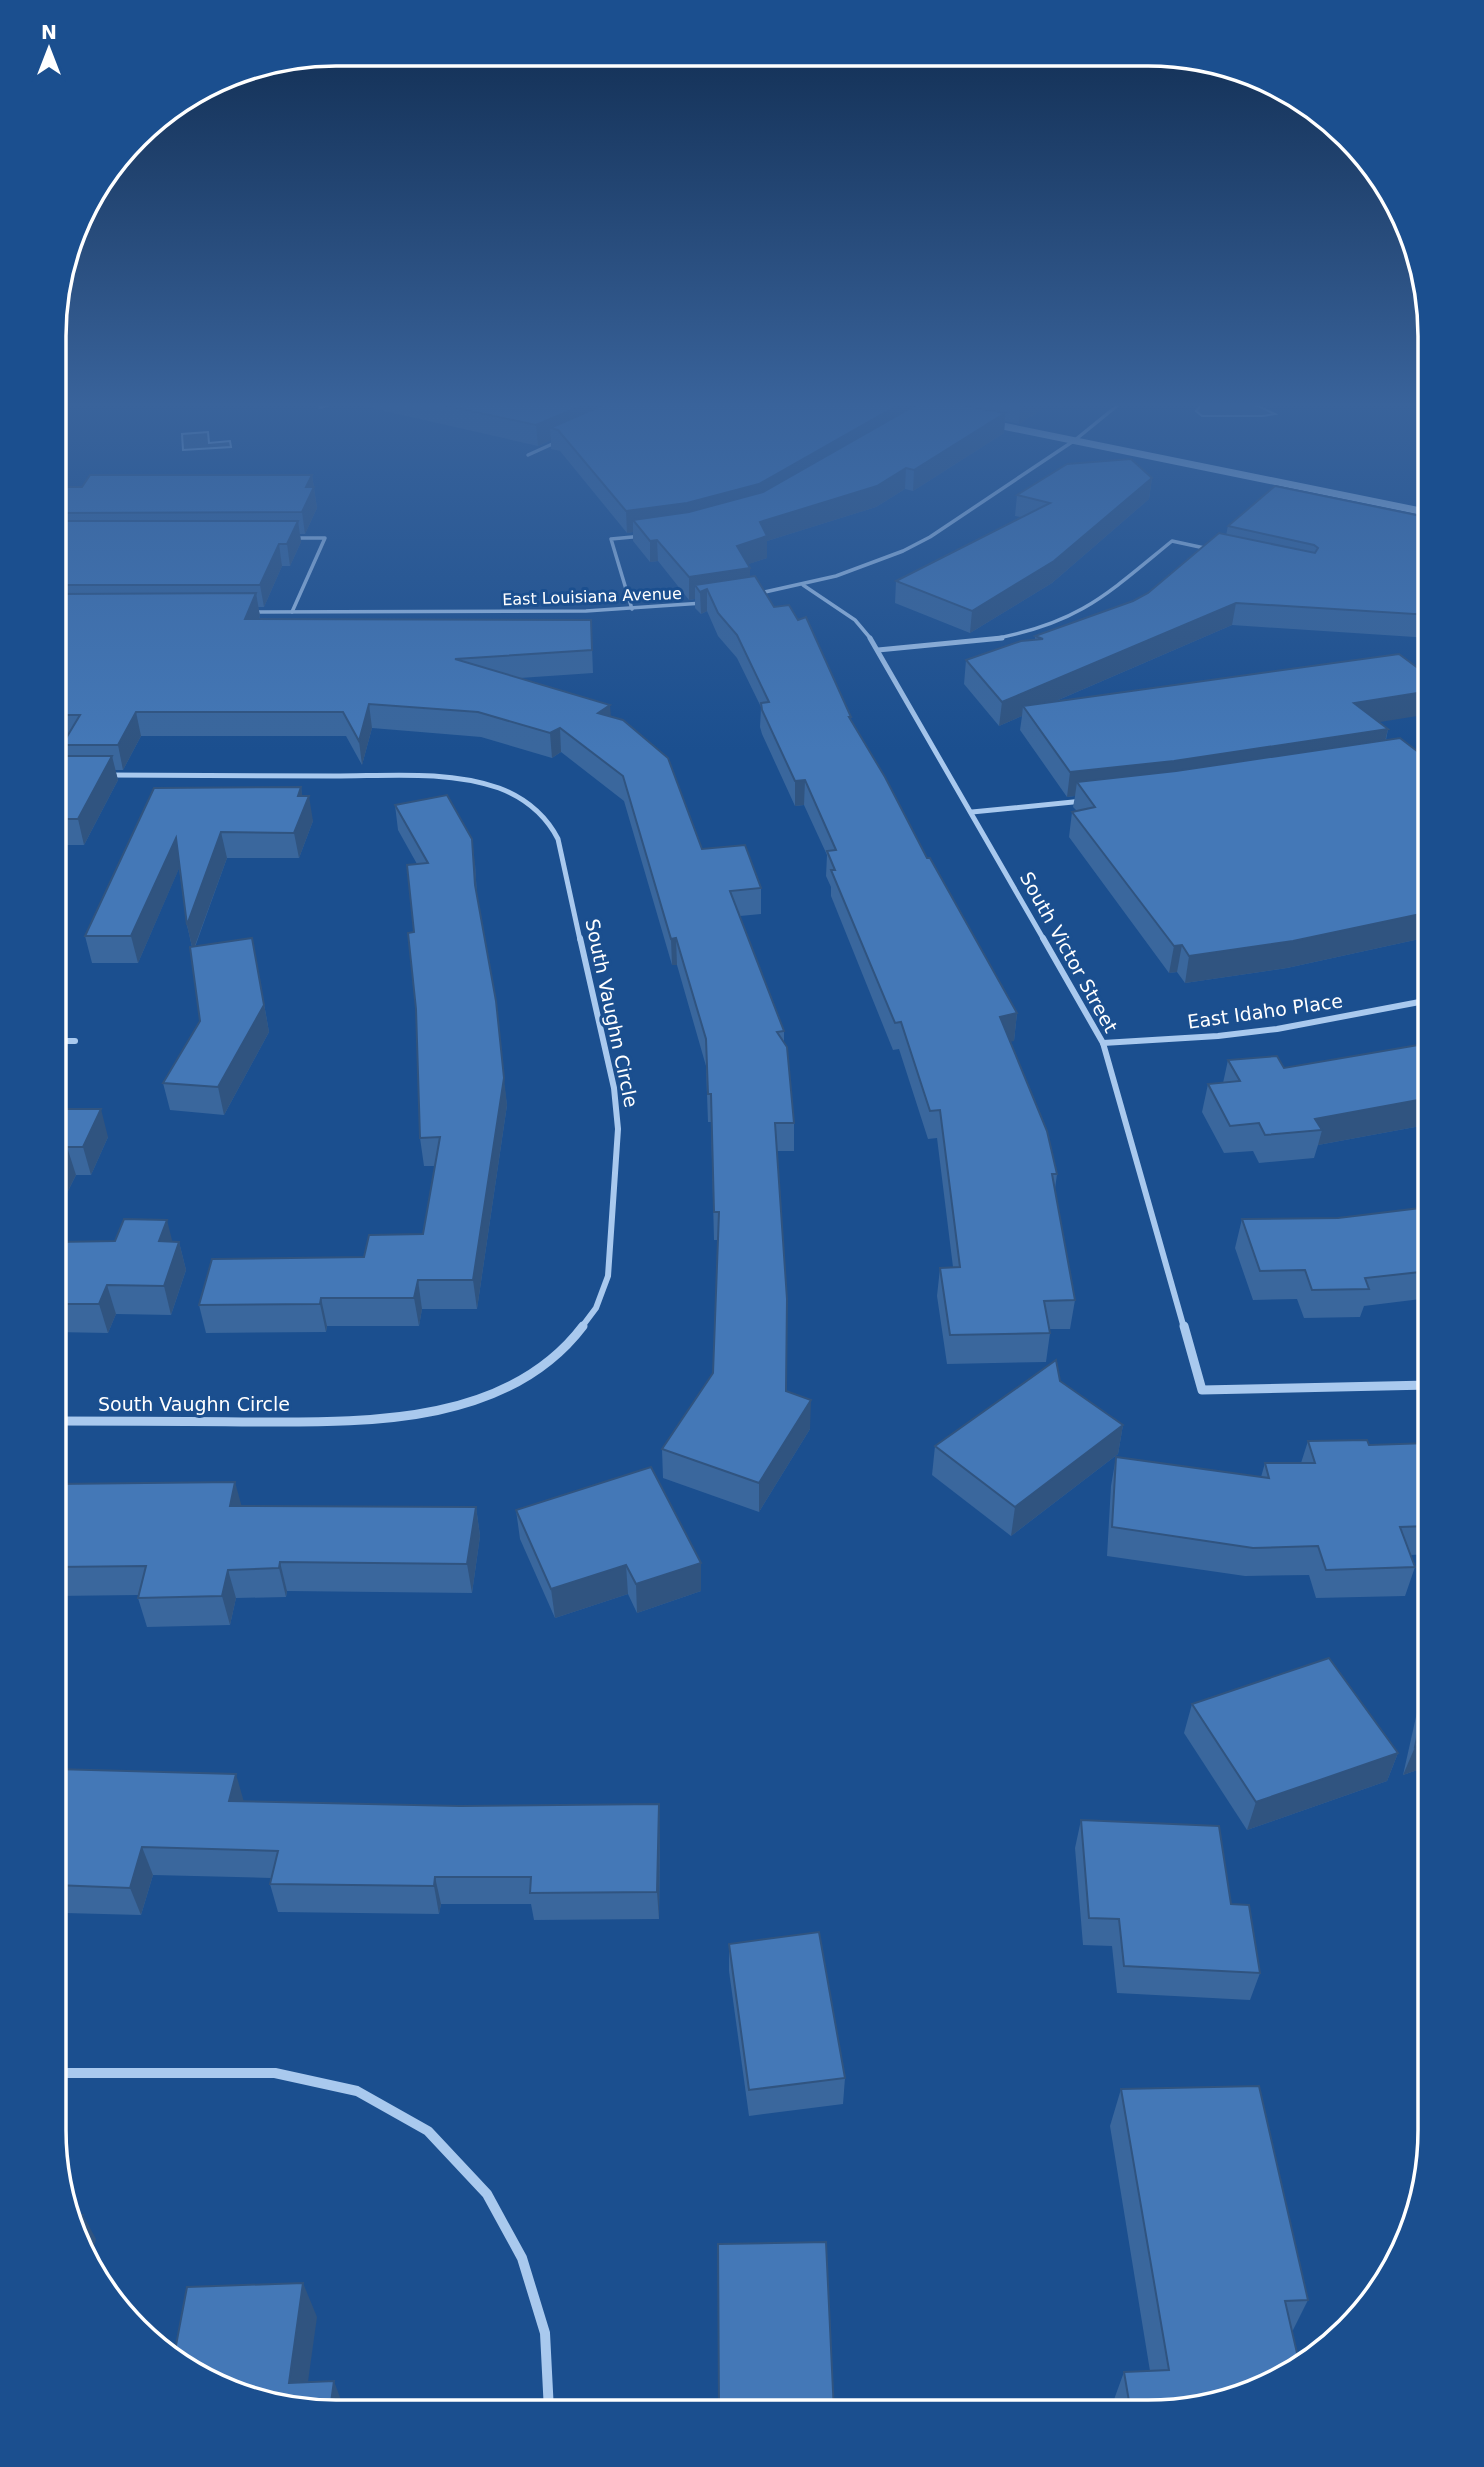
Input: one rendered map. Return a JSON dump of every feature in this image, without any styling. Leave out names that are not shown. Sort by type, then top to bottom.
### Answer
[{"type":"street","points":[[754,595],[872,564],[930,537],[955,520]]},
{"type":"street","points":[[632,609],[611,538],[648,535]]},
{"type":"street","points":[[285,538],[325,538],[292,612]]},
{"type":"street","points":[[878,650],[968,643],[1007,636],[1072,616],[1096,603],[1172,541],[1222,552]]},
{"type":"street","name":"South Victor Street","points":[[803,584],[855,620],[878,650],[1103,1043],[1202,1390],[1418,1385]]},
{"type":"street","name":"East Louisiana Avenue","points":[[250,612],[632,609],[708,602]]},
{"type":"street","points":[[1403,756],[1418,754]]},
{"type":"street","name":"South Vaughn Circle","points":[[66,1421],[394,1420],[444,1410],[502,1388],[542,1365],[574,1337],[597,1307],[610,1276],[618,1150],[615,1098],[558,839],[540,811],[522,799],[492,786],[432,776],[98,775]]},
{"type":"street","points":[[972,812],[1094,800]]},
{"type":"street","name":"East Idaho Place","points":[[1103,1043],[1218,1036],[1277,1029],[1418,1002]]},
{"type":"street","points":[[66,1041],[75,1041]]},
{"type":"street","points":[[66,2073],[275,2073],[357,2091],[428,2132],[487,2194],[522,2258],[545,2333],[548,2400]]},
{"type":"building","points":[[633,520],[766,520],[760,522],[767,536],[737,546],[750,568],[689,577],[657,540],[650,541]]},
{"type":"building","points":[[1016,520],[1102,520],[1054,561],[972,611],[896,581]]},
{"type":"building","points":[[1235,520],[1418,520],[1418,614],[1236,603],[1002,702],[966,660],[1021,641],[1043,639],[1035,636],[1133,601],[1148,593],[1219,533],[1315,553],[1318,548],[1228,526]]},
{"type":"building","points":[[66,521],[298,521],[287,544],[279,544],[260,585],[66,585]]},
{"type":"building","points":[[755,576],[774,607],[789,605],[798,620],[806,617],[849,717],[1017,1013],[1000,1017],[1047,1131],[1057,1174],[1052,1174],[1075,1300],[1044,1301],[1050,1333],[950,1335],[940,1268],[960,1267],[940,1110],[930,1111],[901,1022],[895,1023],[831,870],[835,870],[827,851],[836,850],[805,780],[795,781],[762,710],[761,703],[769,702],[737,635],[718,613],[707,589],[700,592],[695,585]]},
{"type":"building","points":[[256,593],[245,619],[591,620],[592,650],[455,659],[610,705],[598,713],[623,720],[668,758],[702,849],[745,845],[761,888],[730,891],[784,1031],[777,1032],[787,1047],[794,1123],[775,1123],[787,1299],[786,1391],[811,1400],[759,1483],[662,1449],[713,1373],[719,1212],[714,1212],[711,1094],[708,1094],[706,1039],[676,938],[671,939],[623,776],[560,728],[550,733],[478,712],[369,704],[359,741],[343,712],[136,712],[118,745],[66,745],[66,738],[80,715],[66,715],[66,594]]},
{"type":"building","points":[[1399,654],[1418,668],[1418,693],[1354,703],[1388,729],[1174,761],[1070,772],[1023,706]]},
{"type":"building","points":[[1400,738],[1418,752],[1418,915],[1293,941],[1189,956],[1182,945],[1174,946],[1072,812],[1095,807],[1077,782],[1176,771]]},
{"type":"building","points":[[66,756],[112,756],[78,819],[66,819]]},
{"type":"building","points":[[301,787],[298,796],[309,796],[294,833],[221,832],[187,925],[176,838],[131,936],[85,936],[154,788]]},
{"type":"building","points":[[447,795],[472,839],[475,885],[496,1001],[504,1078],[473,1280],[418,1280],[414,1298],[321,1298],[320,1304],[199,1305],[212,1259],[364,1257],[369,1235],[423,1234],[440,1137],[420,1138],[416,1009],[408,933],[414,932],[407,865],[428,863],[395,805]]},
{"type":"building","points":[[252,938],[264,1005],[218,1087],[163,1083],[200,1021],[190,947]]},
{"type":"building","points":[[1418,1045],[1418,1100],[1315,1119],[1322,1130],[1265,1135],[1259,1123],[1230,1126],[1208,1084],[1240,1081],[1228,1060],[1277,1056],[1284,1068]]},
{"type":"building","points":[[66,1109],[101,1109],[83,1147],[66,1149]]},
{"type":"building","points":[[1418,1208],[1418,1272],[1365,1278],[1369,1289],[1312,1290],[1305,1270],[1260,1271],[1242,1219],[1338,1218]]},
{"type":"building","points":[[124,1219],[167,1220],[159,1241],[179,1242],[164,1286],[107,1285],[99,1304],[66,1304],[66,1242],[115,1241]]},
{"type":"building","points":[[1056,1360],[1060,1381],[1123,1425],[1015,1507],[935,1446]]},
{"type":"building","points":[[1367,1440],[1369,1445],[1418,1443],[1418,1526],[1400,1527],[1415,1567],[1326,1570],[1318,1546],[1253,1548],[1112,1527],[1116,1457],[1269,1478],[1265,1463],[1315,1463],[1308,1441]]},
{"type":"building","points":[[651,1467],[701,1563],[636,1584],[626,1565],[551,1589],[516,1510]]},
{"type":"building","points":[[235,1482],[230,1506],[476,1507],[467,1564],[280,1562],[279,1568],[228,1570],[222,1596],[138,1598],[146,1566],[66,1567],[66,1484]]},
{"type":"building","points":[[1329,1658],[1398,1753],[1256,1802],[1192,1704]]},
{"type":"building","points":[[66,1769],[236,1774],[229,1801],[460,1806],[659,1804],[657,1892],[530,1893],[531,1877],[435,1877],[434,1886],[270,1884],[278,1851],[142,1847],[130,1888],[66,1885]]},
{"type":"building","points":[[1081,1820],[1219,1826],[1231,1904],[1249,1905],[1260,1973],[1124,1966],[1119,1919],[1089,1918]]},
{"type":"building","points":[[819,1932],[845,2078],[749,2090],[729,1944]]},
{"type":"building","points":[[1259,2086],[1308,2300],[1285,2301],[1297,2355],[1267,2373],[1200,2395],[1165,2400],[1129,2400],[1124,2372],[1169,2370],[1121,2089]]},
{"type":"building","points":[[826,2242],[833,2400],[719,2400],[718,2244]]},
{"type":"building","points":[[303,2283],[289,2383],[334,2381],[331,2400],[301,2398],[250,2386],[217,2373],[176,2347],[187,2287]]}]
